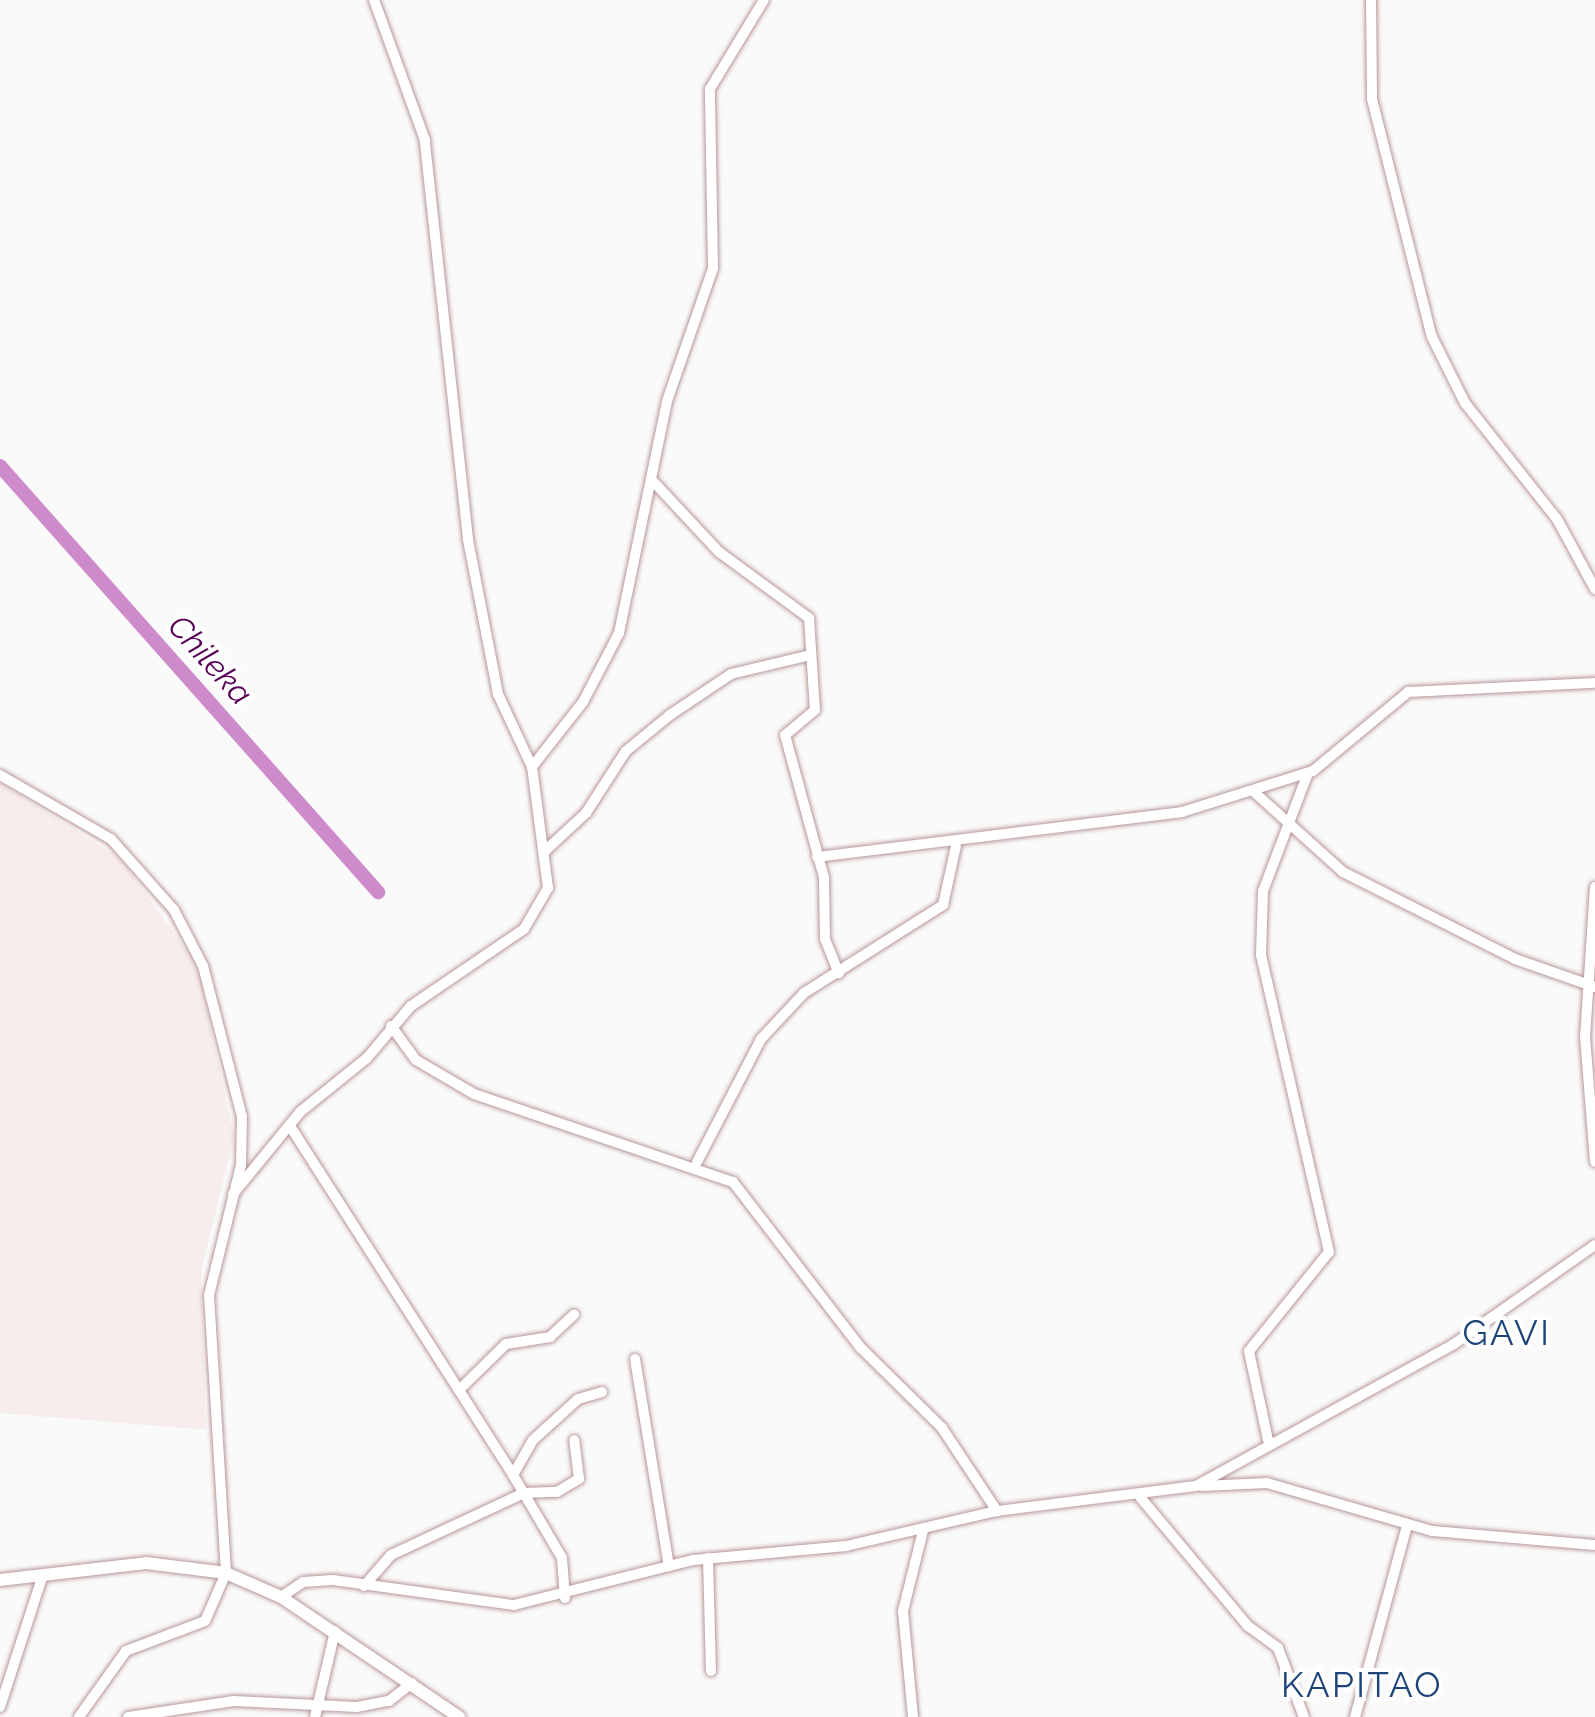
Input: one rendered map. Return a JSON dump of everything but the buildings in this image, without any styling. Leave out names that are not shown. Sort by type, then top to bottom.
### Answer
[{"type":"main road","points":[[0,1580],[146,1564],[226,1573],[281,1596],[459,1717]]},
{"type":"street","points":[[233,1194],[290,1126],[391,1026],[524,929],[545,901],[545,851],[532,767],[498,694],[468,539],[424,140],[374,0]]},
{"type":"street","points":[[532,767],[619,633],[651,479],[713,268],[710,89],[764,0]]},
{"type":"street","points":[[1372,0],[1372,99],[1432,338],[1465,403],[1557,518],[1595,590]]},
{"type":"street","points":[[651,479],[719,552],[809,618],[806,656],[815,710],[784,735],[817,857],[825,939],[839,972]]},
{"type":"street","points":[[545,851],[586,814],[626,751],[670,715],[731,674],[806,656]]},
{"type":"street","points":[[817,857],[956,846],[1182,812],[1308,774],[1408,692],[1595,683]]},
{"type":"street","points":[[1268,1440],[1249,1350],[1325,1264],[1329,1243],[1262,970],[1261,898],[1308,774]]},
{"type":"street","points":[[0,775],[111,839],[193,939],[242,1118],[233,1194],[209,1295],[226,1573],[205,1621],[126,1651],[80,1717]]},
{"type":"street","points":[[1253,790],[1288,829],[1400,905],[1592,985]]},
{"type":"street","points":[[696,1162],[760,1038],[839,972],[943,905],[956,846]]},
{"type":"street","points":[[1595,887],[1591,1084],[1595,1162]]},
{"type":"street","points":[[391,1026],[416,1060],[474,1094],[548,1125],[696,1162],[742,1190],[861,1348],[942,1428],[996,1512]]},
{"type":"street","points":[[290,1126],[514,1475],[562,1558],[565,1598]]},
{"type":"street","points":[[1196,1486],[1268,1440],[1454,1344],[1595,1245]]},
{"type":"street","points":[[459,1390],[506,1344],[550,1337],[574,1315]]},
{"type":"street","points":[[634,1358],[669,1566]]},
{"type":"street","points":[[514,1475],[533,1440],[578,1399],[602,1392]]},
{"type":"street","points":[[364,1586],[390,1555],[524,1493],[557,1492],[579,1479],[574,1440]]},
{"type":"street","points":[[281,1596],[303,1582],[364,1586],[454,1603],[565,1598],[708,1558],[924,1531],[996,1512],[1140,1497],[1196,1486],[1267,1483],[1407,1526],[1595,1545]]},
{"type":"street","points":[[1140,1497],[1248,1626],[1278,1648],[1304,1717]]},
{"type":"street","points":[[1355,1717],[1407,1526]]},
{"type":"street","points":[[913,1717],[903,1611],[924,1531]]},
{"type":"street","points":[[708,1558],[711,1671]]},
{"type":"street","points":[[0,1707],[43,1574]]},
{"type":"street","points":[[316,1712],[335,1631]]},
{"type":"street","points":[[128,1717],[234,1701],[316,1712],[374,1705],[412,1683]]},
{"type":"shaded area","points":[[0,783],[120,858],[198,966],[234,1137],[201,1272],[206,1430],[0,1413]]},
{"type":"waterway","name":"Chileka","points":[[0,466],[378,892]]},
{"type":"district","name":"GAVI","points":[[1507,1333]]},
{"type":"district","name":"KAPITAO","points":[[1362,1685]]}]
